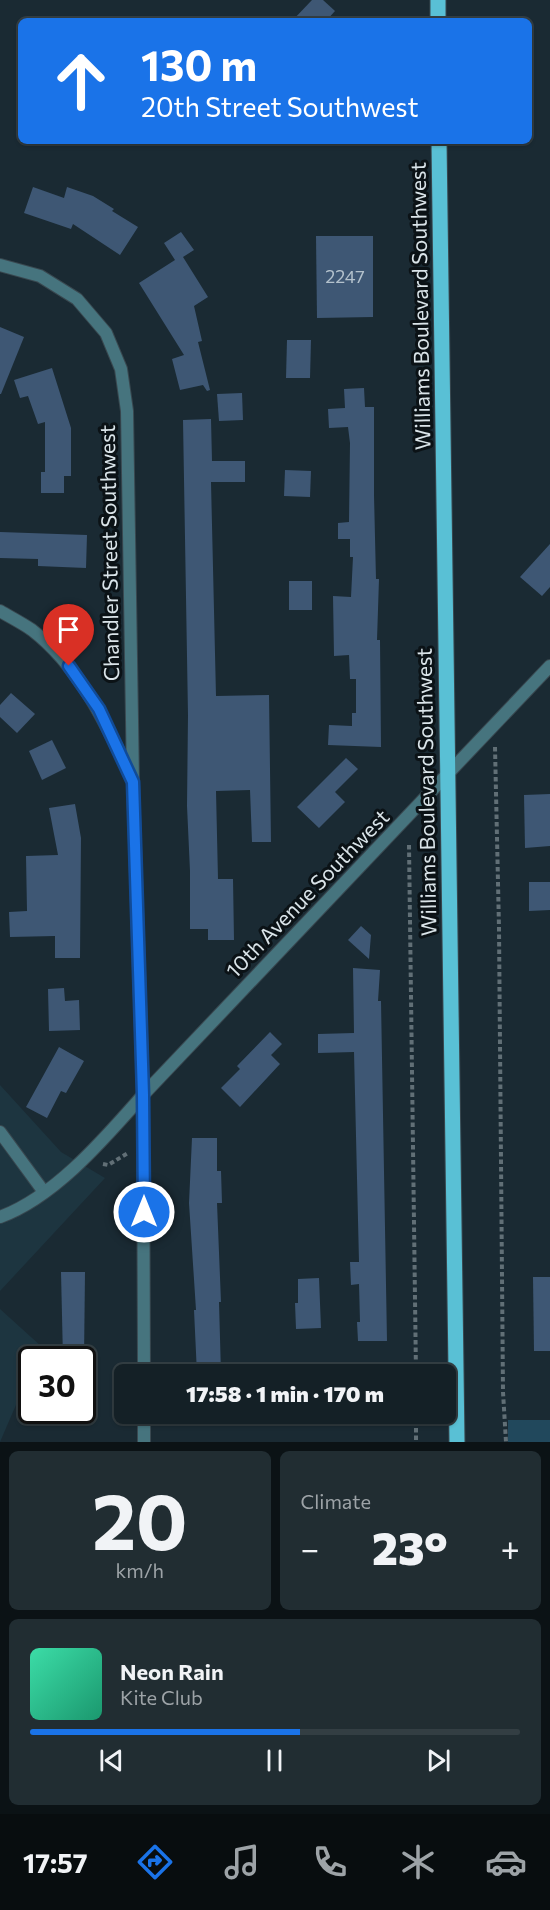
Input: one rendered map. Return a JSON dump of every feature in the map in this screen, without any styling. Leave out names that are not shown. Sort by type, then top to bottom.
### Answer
[{"type":"main road","points":[[438,0],[438,18]]},
{"type":"main road","name":"Williams Boulevard Southwest","points":[[440,144],[457,1442]]},
{"type":"street","name":"Chandler Street Southwest","points":[[0,265],[40,276],[77,299],[106,333],[121,369],[127,411],[133,782],[143,1095],[144,1364]]},
{"type":"street","points":[[0,611],[32,630],[69,666],[99,709],[133,782]]},
{"type":"street","name":"10th Avenue Southwest","points":[[0,1217],[13,1212],[44,1192],[94,1150],[143,1095],[550,666]]},
{"type":"street","points":[[0,1132],[44,1192]]},
{"type":"street","points":[[144,1424],[144,1442]]},
{"type":"path","points":[[495,747],[500,988],[503,1392],[506,1442]]},
{"type":"path","points":[[409,845],[416,1364]]},
{"type":"path","points":[[416,1424],[417,1442]]},
{"type":"shaded area","points":[[0,1085],[61,1152],[105,1178],[0,1291]]},
{"type":"shaded area","points":[[0,1309],[41,1346],[18,1346],[18,1400],[0,1442]]},
{"type":"shaded area","points":[[508,1420],[550,1420],[550,1442],[508,1442]]},
{"type":"building","points":[[312,0],[323,0],[335,11],[329,18],[295,18]]},
{"type":"building","points":[[33,187],[64,198],[67,187],[93,196],[138,227],[120,255],[73,224],[71,229],[24,213]]},
{"type":"building","points":[[181,232],[194,250],[183,257],[208,297],[194,306],[202,341],[198,342],[210,390],[207,391],[203,385],[180,390],[172,359],[184,355],[139,283],[175,260],[164,243]]},
{"type":"building","points":[[316,236],[373,236],[373,317],[317,318]]},
{"type":"building","points":[[0,327],[24,337],[1,394],[0,394]]},
{"type":"building","points":[[287,340],[311,340],[310,378],[286,378]]},
{"type":"building","points":[[52,368],[71,428],[71,476],[64,476],[64,493],[41,493],[41,472],[45,472],[45,422],[38,424],[28,396],[20,398],[14,380]]},
{"type":"building","points":[[364,388],[365,407],[374,407],[374,495],[376,579],[379,579],[377,640],[380,640],[381,747],[328,745],[329,725],[352,726],[352,713],[356,713],[356,679],[350,679],[349,655],[334,656],[333,596],[351,597],[353,557],[350,557],[350,539],[338,539],[338,523],[349,522],[350,443],[348,427],[329,428],[328,409],[345,408],[344,389]]},
{"type":"building","points":[[242,393],[243,420],[219,421],[217,394]]},
{"type":"building","points":[[211,419],[212,461],[245,461],[245,482],[211,482],[216,696],[269,695],[271,842],[252,842],[250,790],[216,791],[218,879],[233,879],[234,940],[208,940],[208,929],[190,929],[183,420]]},
{"type":"building","points":[[285,470],[311,471],[310,497],[284,496]]},
{"type":"building","points":[[0,532],[87,535],[86,568],[38,566],[38,559],[0,558]]},
{"type":"building","points":[[550,544],[550,587],[542,596],[520,577]]},
{"type":"building","points":[[289,581],[312,581],[312,610],[289,610]]},
{"type":"building","points":[[11,693],[35,714],[17,733],[0,717],[0,705]]},
{"type":"building","points":[[52,740],[66,768],[42,780],[29,751]]},
{"type":"building","points":[[346,758],[358,769],[335,792],[345,802],[319,828],[297,807]]},
{"type":"building","points":[[550,794],[550,846],[525,848],[524,795]]},
{"type":"building","points":[[75,804],[81,838],[80,958],[55,958],[55,936],[10,937],[9,912],[27,911],[26,856],[58,855],[49,808]]},
{"type":"building","points":[[529,882],[550,882],[550,910],[529,911]]},
{"type":"building","points":[[361,926],[371,935],[369,959],[348,940]]},
{"type":"building","points":[[353,968],[380,970],[378,1001],[381,1001],[387,1341],[358,1341],[359,1284],[351,1285],[350,1262],[359,1262],[354,1052],[318,1053],[318,1034],[354,1033]]},
{"type":"building","points":[[64,988],[65,1001],[79,1000],[80,1030],[49,1031],[48,989]]},
{"type":"building","points":[[270,1032],[282,1044],[271,1055],[280,1064],[240,1107],[221,1088],[240,1069],[237,1066]]},
{"type":"building","points":[[59,1047],[84,1061],[66,1093],[61,1091],[47,1118],[26,1107]]},
{"type":"building","points":[[192,1138],[217,1138],[217,1171],[221,1171],[222,1203],[217,1203],[221,1364],[197,1364],[194,1310],[196,1310],[189,1203]]},
{"type":"building","points":[[61,1272],[85,1272],[84,1346],[63,1346]]},
{"type":"building","points":[[533,1277],[550,1277],[550,1351],[534,1351]]},
{"type":"building","points":[[319,1278],[321,1328],[296,1329],[295,1303],[298,1303],[298,1279]]},
{"type":"route","points":[[69,666],[99,709],[133,782],[143,1095],[144,1212]]}]
